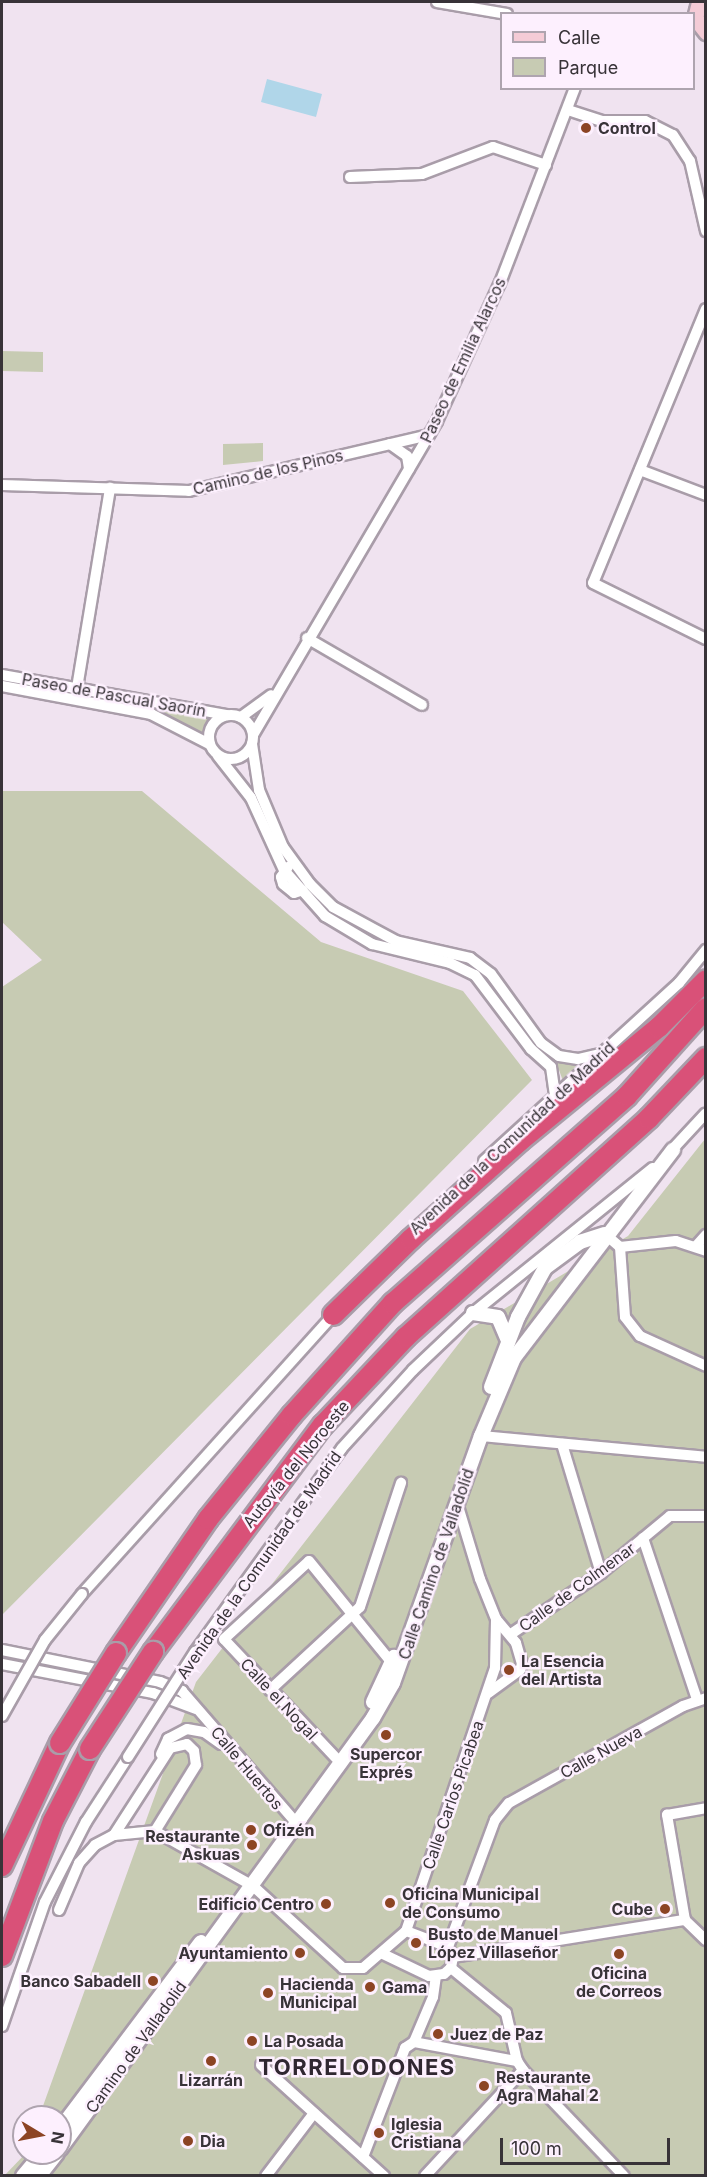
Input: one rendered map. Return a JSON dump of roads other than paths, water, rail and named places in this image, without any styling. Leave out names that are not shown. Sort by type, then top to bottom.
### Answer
[{"type":"highway","points":[[333,1315],[411,1239],[520,1141],[659,1027],[705,980]]},
{"type":"highway","name":"Autovía del Noroeste","points":[[2,1866],[60,1743],[116,1653],[208,1519],[292,1415],[378,1320],[627,1096],[705,1008]]},
{"type":"highway","name":"Autovía del Noroeste","points":[[2,1956],[53,1821],[90,1749],[153,1652],[324,1425],[406,1337],[649,1118],[705,1058]]},
{"type":"main road","points":[[695,9],[705,32]]},
{"type":"street","points":[[437,2],[500,13]]},
{"type":"street","name":"Paseo de Emilia Alarcos","points":[[253,739],[276,691],[429,435],[500,283],[574,90]]},
{"type":"street","points":[[568,110],[602,121],[645,121],[673,135],[690,161],[705,231]]},
{"type":"street","points":[[350,177],[422,174],[493,147],[546,165]]},
{"type":"street","points":[[705,309],[593,583],[705,639]]},
{"type":"street","name":"Camino de los Pinos","points":[[2,485],[189,491],[429,435]]},
{"type":"street","points":[[390,444],[407,456],[409,470]]},
{"type":"street","points":[[640,470],[705,495]]},
{"type":"street","points":[[77,688],[110,488]]},
{"type":"street","points":[[307,638],[422,705]]},
{"type":"street","name":"Paseo de Pascual Saorín","points":[[2,675],[227,715]]},
{"type":"street","name":"Paseo de Pascual Saorín","points":[[2,686],[151,714],[210,744]]},
{"type":"street","name":"Paseo de Emilia Alarcos","points":[[241,717],[276,691]]},
{"type":"street","points":[[288,867],[259,790],[253,739],[241,717],[227,715],[214,722],[210,744],[251,798],[288,867],[325,916],[356,936],[394,952],[450,963],[475,975],[531,1048],[551,1066],[555,1095]]},
{"type":"street","points":[[219,756],[238,758],[253,739]]},
{"type":"street","points":[[305,888],[375,933],[454,952],[481,966],[542,1043],[559,1056],[578,1059],[600,1054]]},
{"type":"street","name":"Avenida de la Comunidad de Madrid","points":[[2,1716],[45,1640],[82,1594],[333,1315],[416,1226],[555,1095],[679,983],[705,950]]},
{"type":"street","name":"Avenida de la Comunidad de Madrid","points":[[2,2026],[45,1902],[86,1822],[195,1652],[342,1448],[413,1370],[473,1313],[623,1196],[673,1150],[705,1113]]},
{"type":"street","name":"Calle Camino de Valladolid","points":[[295,1822],[393,1683],[481,1436],[514,1358],[605,1234],[673,1150]]},
{"type":"street","points":[[605,1234],[620,1247],[625,1317],[640,1335],[705,1366]]},
{"type":"street","name":"Calle Camino de Valladolid","points":[[295,1822],[366,1715],[392,1663],[508,1340],[545,1268],[580,1242],[605,1234]]},
{"type":"street","points":[[620,1247],[676,1241],[701,1249],[705,1235]]},
{"type":"street","points":[[473,1313],[498,1317],[508,1340]]},
{"type":"street","points":[[481,1436],[705,1457]]},
{"type":"street","points":[[562,1444],[601,1573]]},
{"type":"street","points":[[270,1690],[360,1607],[401,1484]]},
{"type":"street","points":[[458,1503],[496,1619],[511,1634],[522,1664],[520,1670],[488,1693]]},
{"type":"street","name":"Calle de Colmenar","points":[[511,1634],[601,1573],[670,1516],[705,1516]]},
{"type":"street","points":[[643,1539],[701,1699]]},
{"type":"street","name":"Calle el Nogal","points":[[336,1758],[224,1639],[309,1561],[355,1614]]},
{"type":"street","points":[[355,1614],[392,1663]]},
{"type":"street","name":"Calle Carlos Picabea","points":[[406,1931],[488,1693],[495,1668],[496,1619]]},
{"type":"street","name":"Calle Huertos","points":[[2,1650],[160,1682],[182,1691],[295,1822]]},
{"type":"street","points":[[2,1664],[153,1693],[198,1710]]},
{"type":"street","name":"Calle Nueva","points":[[451,1957],[500,1812],[509,1803],[701,1699]]},
{"type":"street","points":[[160,1762],[161,1748],[168,1739],[187,1729],[215,1738],[229,1755],[240,1758]]},
{"type":"street","points":[[114,1835],[160,1762],[177,1744],[187,1744],[196,1757],[196,1765],[155,1831]]},
{"type":"street","points":[[705,1808],[667,1815],[685,1920],[705,1940]]},
{"type":"street","name":"Camino de Valladolid","points":[[72,2113],[295,1822]]},
{"type":"street","points":[[59,1910],[78,1863],[95,1845],[114,1835],[155,1831],[249,1884],[343,1968],[363,1968],[383,1954],[406,1931],[451,1957],[506,2013],[520,2066],[618,2173]]},
{"type":"street","name":"Camino de Valladolid","points":[[72,2132],[249,1884]]},
{"type":"street","points":[[363,2157],[405,2048],[414,2042],[433,1997],[436,1976],[451,1957],[685,1920]]},
{"type":"street","points":[[383,1954],[412,1971],[436,1976]]},
{"type":"street","points":[[414,2042],[520,2066]]},
{"type":"street","points":[[261,2065],[384,2175]]},
{"type":"street","points":[[425,2175],[520,2066]]},
{"type":"street","points":[[266,2175],[314,2113]]},
{"type":"street","points":[[23,2175],[43,2167]]},
{"type":"water","points":[[267,79],[322,94],[316,117],[261,102]]},
{"type":"place","name":"Control","points":[[586,128]]},
{"type":"place","name":"La Esencia del Artista","points":[[509,1670]]},
{"type":"place","name":"Supercor Exprés","points":[[386,1735]]},
{"type":"place","name":"Ofizén","points":[[251,1830]]},
{"type":"place","name":"Restaurante Askuas","points":[[252,1845]]},
{"type":"place","name":"Oficina Municipal de Consumo","points":[[390,1903]]},
{"type":"place","name":"Edificio Centro","points":[[326,1904]]},
{"type":"place","name":"Cube","points":[[665,1909]]},
{"type":"place","name":"Busto de Manuel López Villaseñor","points":[[416,1943]]},
{"type":"place","name":"Ayuntamiento","points":[[300,1953]]},
{"type":"place","name":"Oficina de Correos","points":[[619,1954]]},
{"type":"place","name":"Banco Sabadell","points":[[153,1981]]},
{"type":"place","name":"Gama","points":[[370,1987]]},
{"type":"place","name":"Hacienda Municipal","points":[[268,1993]]},
{"type":"place","name":"Juez de Paz","points":[[438,2034]]},
{"type":"place","name":"La Posada","points":[[252,2041]]},
{"type":"place","name":"Lizarrán","points":[[211,2061]]},
{"type":"place","name":"Restaurante Agra Mahal 2","points":[[484,2086]]},
{"type":"place","name":"Iglesia Cristiana","points":[[379,2133]]},
{"type":"place","name":"Dia","points":[[188,2141]]},
{"type":"district","name":"TORRELODONES","points":[[357,2068]]}]
